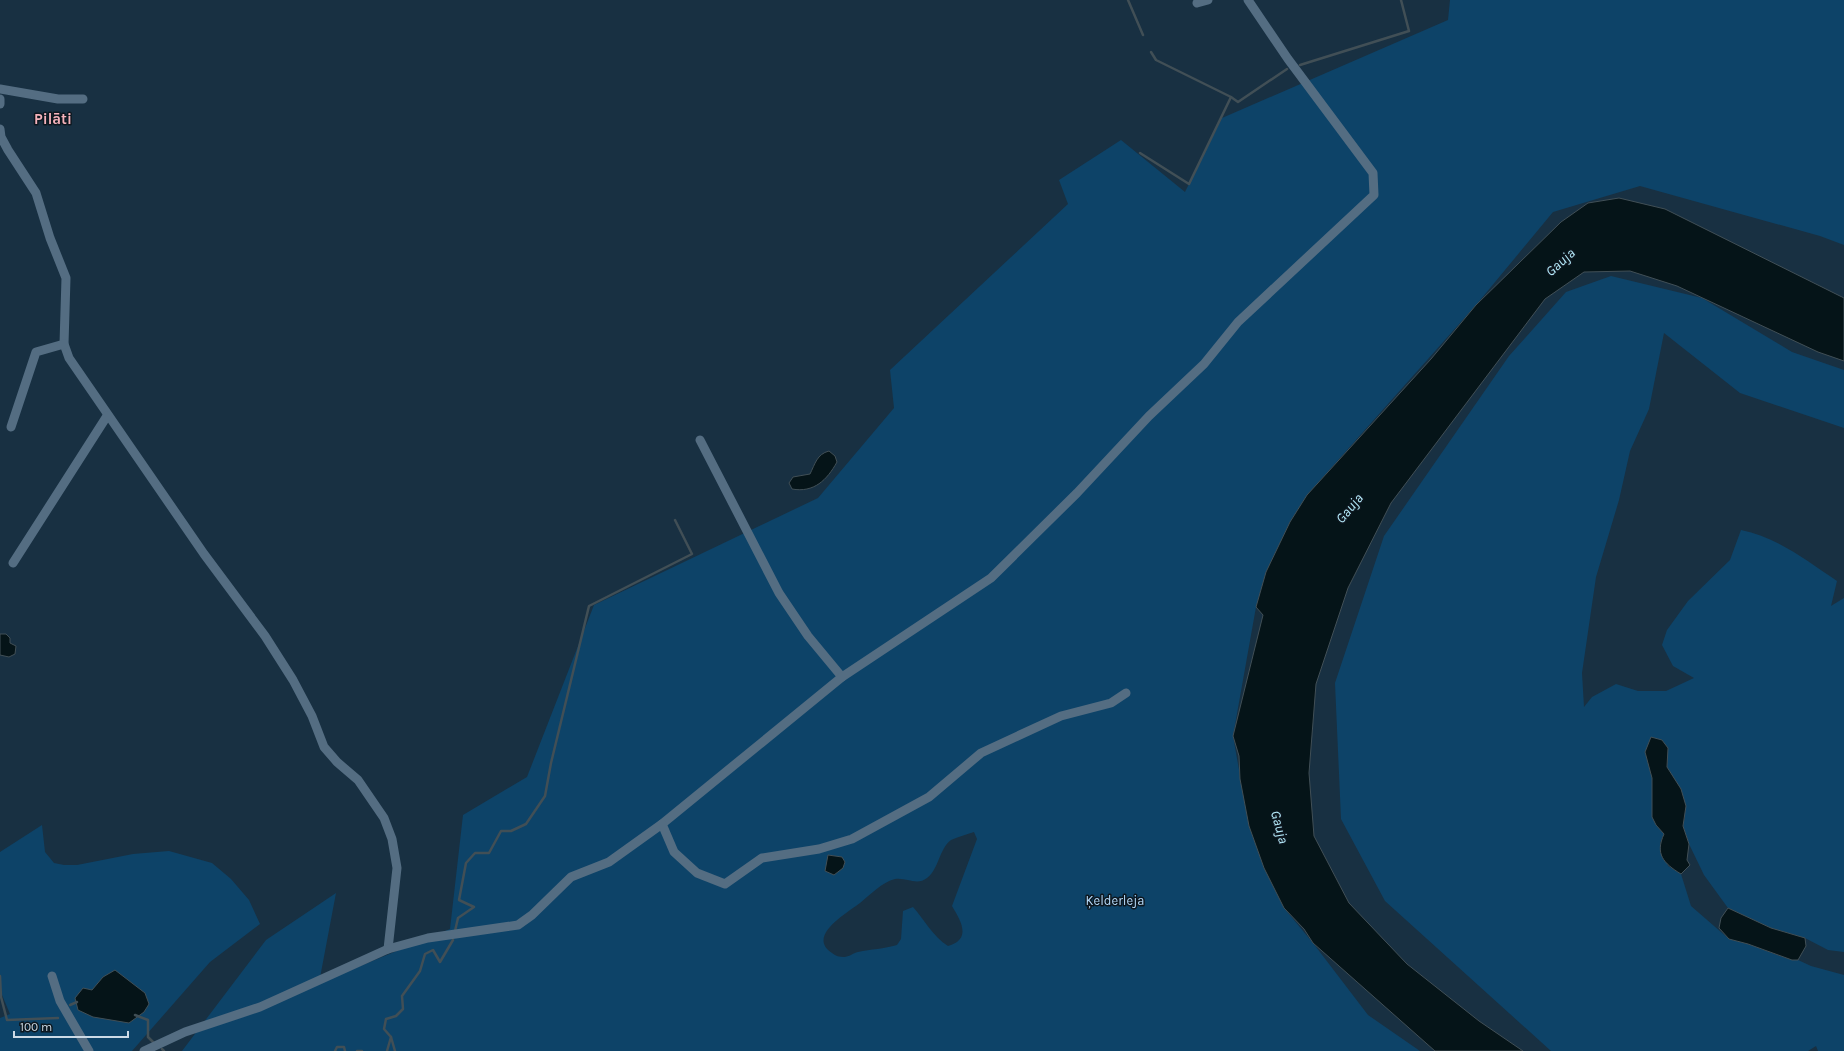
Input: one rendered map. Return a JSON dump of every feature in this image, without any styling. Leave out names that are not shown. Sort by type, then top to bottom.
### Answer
[{"type":"street","points":[[1197,3],[1208,0]]},
{"type":"street","points":[[144,1051],[185,1032],[260,1007],[388,949],[428,938],[518,924],[532,915],[571,877],[583,870],[609,862],[662,824],[842,677],[990,578],[1077,493],[1149,416],[1204,364],[1238,322],[1374,194],[1373,173],[1293,66],[1248,0]]},
{"type":"street","points":[[0,89],[58,99],[83,99]]},
{"type":"street","points":[[0,99],[0,104]]},
{"type":"street","points":[[0,129],[1,137],[8,150],[36,193],[50,238],[66,278],[64,344],[69,358],[107,416],[204,554],[265,636],[293,680],[312,716],[324,747],[337,762],[358,780],[384,818],[392,839],[397,868],[388,949]]},
{"type":"street","points":[[11,427],[36,352],[64,344]]},
{"type":"street","points":[[13,563],[107,416]]},
{"type":"street","points":[[700,440],[779,593],[808,636],[842,677]]},
{"type":"street","points":[[662,824],[674,852],[697,873],[725,884],[762,858],[819,849],[852,840],[929,797],[981,754],[1061,716],[1111,703],[1126,692]]},
{"type":"street","points":[[52,976],[60,1001],[89,1051]]},
{"type":"green space","name":"Ķelderleja","points":[[1450,0],[1844,0],[1844,245],[1820,236],[1640,186],[1553,212],[1476,305],[1307,495],[1290,522],[1266,572],[1256,607],[1233,736],[1249,826],[1264,868],[1284,908],[1368,1015],[1420,1051],[182,1051],[266,940],[336,893],[319,983],[450,929],[463,815],[527,777],[594,605],[818,498],[894,408],[890,370],[1068,204],[1059,180],[1121,140],[1185,192],[1222,118],[1448,20]],"holes":[[[974,832],[977,839],[952,906],[959,918],[962,929],[960,939],[955,943],[948,946],[938,938],[913,907],[903,911],[901,939],[897,945],[858,952],[844,957],[835,955],[825,946],[824,939],[826,932],[831,925],[881,886],[895,879],[915,881],[923,880],[927,878],[934,870],[944,848],[951,840]]]},
{"type":"green space","points":[[1611,276],[1702,298],[1792,352],[1844,370],[1844,428],[1740,393],[1664,333],[1649,409],[1630,451],[1619,500],[1596,577],[1582,673],[1584,707],[1592,697],[1616,684],[1638,691],[1666,691],[1694,678],[1673,666],[1662,645],[1667,630],[1688,601],[1730,560],[1741,530],[1754,533],[1779,544],[1837,581],[1831,606],[1844,598],[1844,952],[1828,950],[1805,938],[1771,928],[1728,908],[1704,875],[1689,844],[1683,826],[1685,816],[1672,776],[1667,767],[1668,748],[1645,752],[1652,778],[1656,825],[1664,834],[1660,843],[1668,866],[1681,874],[1691,906],[1729,939],[1748,944],[1792,960],[1798,960],[1811,966],[1844,975],[1844,1051],[1818,1051],[1816,1046],[1808,1051],[1551,1051],[1385,901],[1341,819],[1335,683],[1384,536],[1509,356],[1566,292]]},
{"type":"green space","points":[[42,825],[45,852],[54,863],[77,865],[133,854],[169,851],[212,863],[231,879],[249,900],[260,924],[210,962],[132,1051],[0,1051],[0,1018],[10,1014],[0,990],[0,852]]},
{"type":"water","name":"Gauja","points":[[1619,198],[1665,209],[1844,298],[1844,361],[1818,352],[1677,286],[1630,271],[1584,272],[1545,299],[1391,503],[1348,588],[1316,684],[1309,773],[1314,836],[1349,903],[1407,964],[1479,1021],[1523,1051],[1435,1051],[1313,943],[1304,929],[1284,908],[1264,868],[1249,826],[1240,779],[1239,756],[1233,736],[1263,615],[1256,607],[1266,572],[1290,522],[1307,495],[1431,359],[1476,305],[1561,222],[1588,203]]},
{"type":"water","points":[[829,451],[835,456],[837,462],[824,480],[807,489],[792,489],[789,483],[793,477],[810,474],[819,457],[825,452]]},
{"type":"water","points":[[0,634],[6,634],[10,638],[10,643],[16,646],[15,654],[9,657],[0,655]]},
{"type":"water","points":[[1651,737],[1662,740],[1668,748],[1667,767],[1681,789],[1686,806],[1683,826],[1689,844],[1687,860],[1690,865],[1681,874],[1669,866],[1662,857],[1660,847],[1664,834],[1656,825],[1652,817],[1652,778],[1645,752]]},
{"type":"water","points":[[828,855],[842,857],[845,862],[843,868],[834,875],[825,871]]},
{"type":"water","points":[[1728,908],[1771,928],[1805,938],[1806,946],[1798,960],[1792,960],[1748,944],[1729,939],[1719,928],[1721,918]]},
{"type":"water","points":[[115,970],[145,993],[149,1004],[144,1012],[129,1023],[93,1017],[78,1010],[75,998],[83,988],[92,990],[103,977]]},
{"type":"waterway","points":[[1128,0],[1143,35]]},
{"type":"waterway","points":[[1300,65],[1409,31],[1401,0]]},
{"type":"waterway","points":[[1140,153],[1189,184],[1231,97],[1156,60],[1151,52]]},
{"type":"waterway","points":[[1231,97],[1238,102],[1287,69]]},
{"type":"waterway","points":[[455,931],[458,918],[474,907],[459,900],[466,863],[475,853],[489,853],[501,831],[511,831],[526,824],[545,796],[551,763],[589,606],[692,554],[675,520]]},
{"type":"waterway","points":[[391,1037],[384,1029],[386,1019],[396,1016],[403,1009],[402,996],[420,971],[425,954],[433,950],[440,962],[453,940]]},
{"type":"waterway","points":[[0,976],[1,997],[7,1020],[58,1018]]},
{"type":"waterway","points":[[70,1005],[77,1002]]},
{"type":"waterway","points":[[135,1015],[148,1020],[148,1037],[154,1043]]},
{"type":"waterway","points":[[387,1051],[391,1037],[395,1051]]},
{"type":"waterway","points":[[335,1051],[337,1047],[344,1047],[345,1051]]},
{"type":"waterway","points":[[357,1051],[362,1051]]},
{"type":"district","name":"Pilāti","points":[[53,119]]}]
